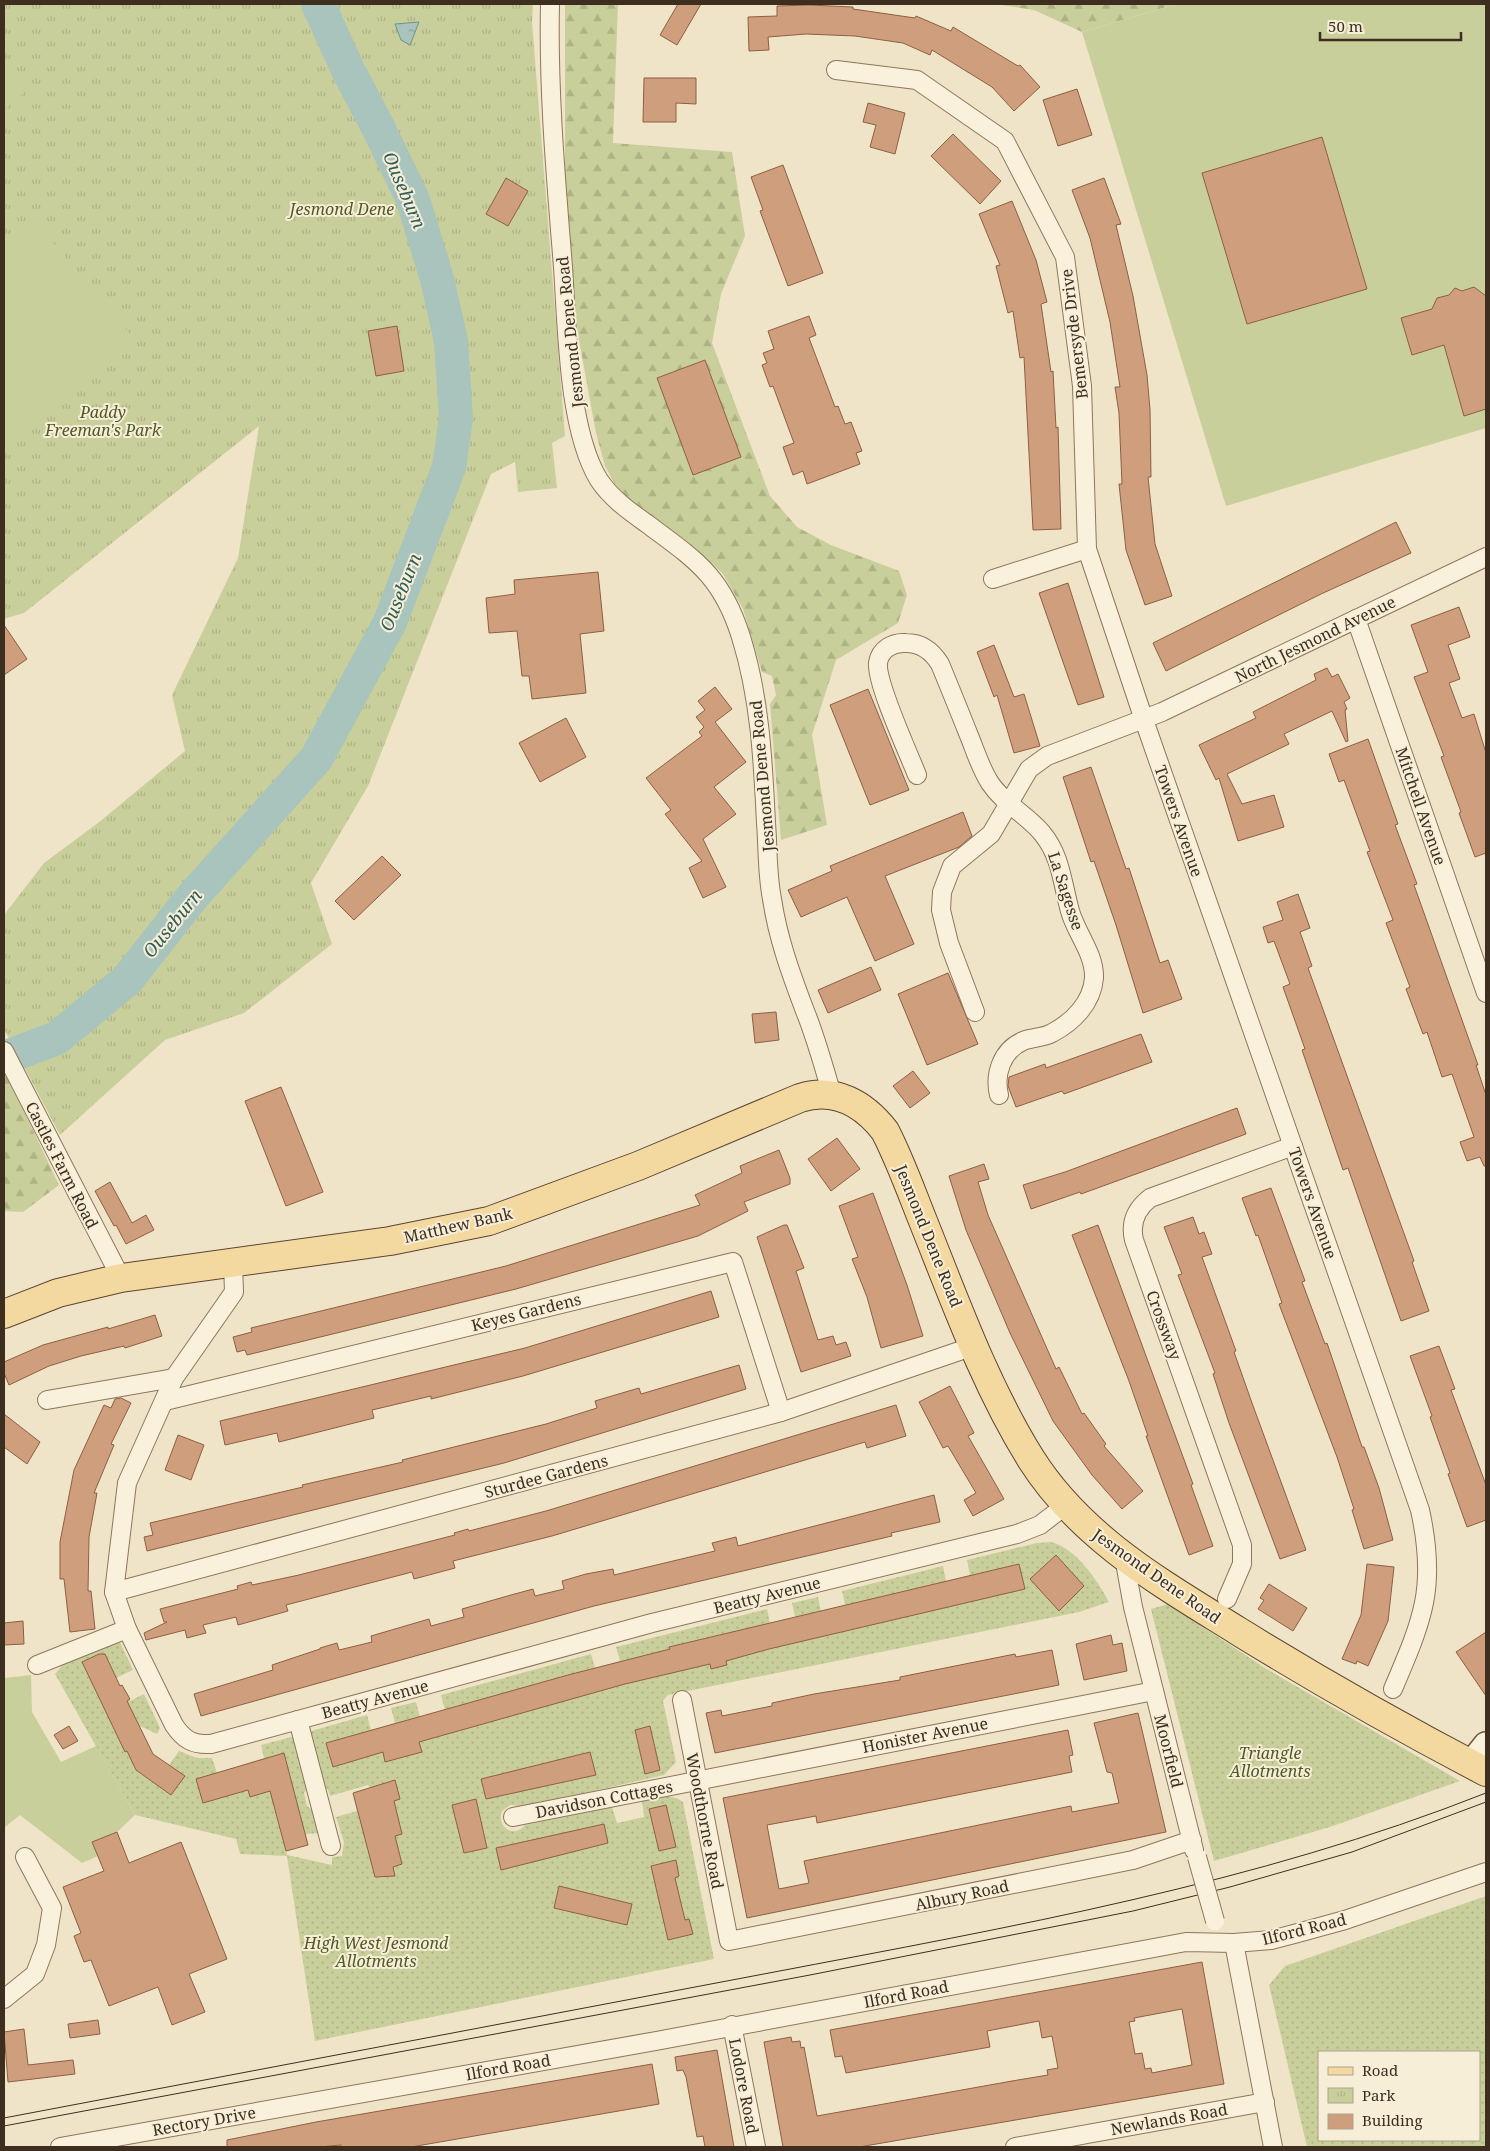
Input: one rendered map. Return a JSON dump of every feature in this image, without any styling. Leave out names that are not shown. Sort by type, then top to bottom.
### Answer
[{"type":"main road","name":"Matthew Bank","points":[[4,1314],[58,1293],[121,1278],[390,1241],[489,1221],[638,1166],[811,1095],[832,1095],[865,1109],[885,1131]]},
{"type":"main road","name":"Jesmond Dene Road","points":[[885,1131],[974,1346],[1016,1432],[1032,1460],[1066,1505],[1090,1530],[1124,1557],[1216,1618],[1312,1676],[1481,1760]]},
{"type":"street","name":"Jesmond Dene Road","points":[[550,4],[556,182],[570,371],[581,431],[590,462],[610,494],[702,567],[719,586],[732,611],[742,638],[756,696],[762,746],[771,895],[776,924],[782,950],[806,1012],[832,1095]]},
{"type":"street","name":"Bemersyde Drive","points":[[836,70],[917,80],[1005,141],[1065,257],[1082,386],[1087,549],[1144,720]]},
{"type":"street","points":[[993,579],[1087,549]]},
{"type":"street","name":"North Jesmond Avenue","points":[[1144,720],[1486,557]]},
{"type":"street","name":"Mitchell Avenue","points":[[1356,619],[1486,993]]},
{"type":"street","name":"La Sagesse","points":[[917,775],[878,672],[881,654],[887,647],[896,644],[917,644],[934,654],[940,664],[984,772],[991,784],[1041,832],[1052,847],[1059,863],[1070,910],[1091,959],[1094,974],[1093,988],[1087,1002],[1077,1014],[1052,1034],[1025,1040],[1014,1046],[1006,1055],[997,1076],[999,1095]]},
{"type":"street","points":[[974,1012],[949,943],[941,910],[942,892],[952,866],[991,834],[1023,776],[1038,761],[1144,720]]},
{"type":"street","name":"Towers Avenue","points":[[1144,720],[1420,1510],[1426,1533],[1428,1561],[1427,1594],[1422,1616],[1393,1689]]},
{"type":"street","name":"Castles Farm Road","points":[[4,1051],[121,1278]]},
{"type":"street","name":"Crossway","points":[[1227,1599],[1242,1564],[1242,1545],[1134,1240],[1132,1224],[1139,1209],[1150,1198],[1293,1146]]},
{"type":"street","name":"Keyes Gardens","points":[[165,1401],[733,1262],[781,1412]]},
{"type":"street","name":"Beatty Avenue","points":[[233,1263],[234,1292],[174,1378],[127,1483],[114,1592],[127,1629],[174,1726],[183,1738],[197,1745],[211,1744],[652,1623],[1016,1534],[1040,1525],[1066,1505]]},
{"type":"street","name":"Sturdee Gardens","points":[[114,1592],[781,1412],[974,1346]]},
{"type":"street","points":[[47,1400],[174,1378]]},
{"type":"street","name":"Moorfield","points":[[1124,1557],[1128,1584],[1192,1840],[1215,1921],[1228,1943],[1264,2102],[1272,2147]]},
{"type":"street","points":[[38,1665],[127,1629]]},
{"type":"street","name":"Honister Avenue","points":[[696,1780],[1154,1690]]},
{"type":"street","name":"Woodthorne Road","points":[[682,1700],[696,1780],[729,1941]]},
{"type":"street","points":[[298,1720],[331,1846]]},
{"type":"street","name":"Davidson Cottages","points":[[513,1817],[696,1780]]},
{"type":"street","name":"Albury Road","points":[[729,1941],[1133,1860],[1192,1840]]},
{"type":"street","points":[[4,1999],[35,1974],[46,1945],[52,1908],[25,1857]]},
{"type":"street","name":"Ilford Road","points":[[319,2100],[1186,1942],[1228,1943],[1271,1940],[1345,1920],[1486,1872]]},
{"type":"street","name":"Lodore Road","points":[[732,2025],[756,2147]]},
{"type":"street","name":"Rectory Drive","points":[[61,2147],[319,2100]]},
{"type":"street","name":"Newlands Road","points":[[1014,2147],[1264,2102]]},
{"type":"green space","name":"Jesmond Dene","points":[[4,4],[533,4],[532,22],[565,436],[552,443],[557,488],[518,492],[515,462],[491,474],[368,786],[311,883],[332,944],[244,1013],[165,1040],[60,1135],[4,1029],[4,915],[44,863],[98,823],[185,751],[172,695],[238,558],[259,426],[24,613],[4,619]]},
{"type":"green space","points":[[565,4],[618,4],[613,143],[732,152],[745,236],[721,294],[712,343],[770,496],[797,527],[831,545],[899,571],[907,595],[898,623],[836,660],[812,735],[827,825],[781,840],[770,704],[776,695],[772,676],[762,672],[743,609],[723,574],[695,547],[629,499],[615,484],[605,466],[596,433],[572,302],[565,172]]},
{"type":"green space","points":[[996,4],[1177,4],[1082,32],[1034,10]]},
{"type":"green space","points":[[1177,4],[1486,4],[1486,428],[1226,506],[1082,32]]},
{"type":"green space","points":[[4,62],[27,90],[4,110]]},
{"type":"green space","points":[[33,219],[134,339],[4,449],[4,243]]},
{"type":"green space","points":[[4,1069],[59,1185],[23,1212],[4,1211]]},
{"type":"green space","name":"High West Jesmond Allotments","points":[[1051,1542],[1069,1551],[1085,1566],[1109,1602],[1079,1612],[668,1695],[663,1701],[676,1762],[664,1775],[523,1807],[510,1805],[502,1811],[501,1817],[504,1826],[511,1831],[516,1831],[525,1825],[612,1807],[617,1823],[644,1817],[642,1800],[668,1796],[683,1802],[714,1959],[315,2041],[287,1856],[240,1854],[236,1839],[135,1815],[55,1674],[65,1662],[119,1640],[133,1670],[116,1678],[130,1701],[144,1694],[160,1728],[157,1734],[140,1726],[151,1753],[169,1765],[179,1751],[197,1758],[212,1758],[217,1773],[264,1758],[261,1745],[295,1736],[308,1788],[304,1793],[307,1806],[315,1812],[321,1833],[306,1834],[308,1845],[286,1851],[287,1855],[332,1865],[332,1857],[342,1856],[344,1842],[336,1817],[357,1811],[353,1793],[370,1788],[368,1785],[330,1796],[328,1790],[322,1784],[308,1732],[367,1715],[371,1730],[395,1723],[391,1708],[416,1702],[420,1717],[445,1710],[441,1695],[591,1654],[595,1668],[620,1661],[616,1647],[767,1609],[770,1623],[795,1617],[792,1603],[818,1597],[821,1611],[845,1605],[842,1591],[943,1566],[946,1581],[970,1575],[967,1560],[1037,1543]]},
{"type":"green space","name":"Triangle Allotments","points":[[1168,1604],[1265,1668],[1460,1781],[1330,1827],[1214,1861],[1151,1609]]},
{"type":"green space","points":[[31,1675],[32,1712],[61,1762],[96,1746],[135,1815],[117,1832],[93,1842],[98,1856],[82,1863],[20,1815],[4,1828],[4,1678]]},
{"type":"green space","points":[[1486,1896],[1486,2147],[1307,2147],[1269,1985],[1285,1966]]},
{"type":"water","points":[[419,22],[410,45],[401,40],[395,24]]},
{"type":"building","points":[[678,4],[701,4],[677,45],[660,35]]},
{"type":"building","points":[[777,6],[853,7],[853,9],[915,18],[916,16],[951,31],[953,27],[1018,66],[1020,65],[1040,87],[1014,111],[992,87],[932,50],[930,55],[903,43],[855,36],[806,34],[768,37],[769,50],[749,51],[748,17],[777,16]]},
{"type":"building","points":[[644,78],[696,78],[696,104],[676,103],[676,122],[643,122]]},
{"type":"building","points":[[1077,89],[1092,135],[1058,146],[1043,100]]},
{"type":"building","points":[[868,103],[905,113],[895,154],[870,147],[876,125],[863,122]]},
{"type":"building","points":[[953,134],[1001,181],[980,204],[931,156]]},
{"type":"building","points":[[1322,137],[1367,289],[1247,324],[1202,173]]},
{"type":"building","points":[[783,165],[823,273],[788,286],[760,211],[763,210],[751,177]]},
{"type":"building","points":[[506,178],[528,191],[508,226],[486,214]]},
{"type":"building","points":[[1104,178],[1121,224],[1116,225],[1133,296],[1147,375],[1150,410],[1151,477],[1148,477],[1155,544],[1172,596],[1145,605],[1126,550],[1119,484],[1122,484],[1119,413],[1115,387],[1120,387],[1110,322],[1090,238],[1072,190]]},
{"type":"building","points":[[1012,201],[1036,260],[1047,302],[1041,304],[1051,372],[1053,371],[1056,428],[1058,427],[1061,529],[1033,530],[1024,357],[1020,358],[1013,311],[1008,313],[996,266],[1000,265],[979,214]]},
{"type":"building","points":[[1474,287],[1486,296],[1486,409],[1464,416],[1444,345],[1412,355],[1401,318],[1432,309],[1437,298],[1449,295],[1455,288],[1462,291]]},
{"type":"building","points":[[809,316],[816,335],[809,338],[835,407],[838,406],[845,424],[851,422],[862,451],[856,453],[860,464],[807,484],[803,471],[793,475],[783,447],[794,443],[773,386],[770,387],[762,365],[767,363],[763,353],[774,349],[768,331]]},
{"type":"building","points":[[397,326],[404,371],[376,376],[368,331]]},
{"type":"building","points":[[705,360],[741,457],[693,475],[657,378]]},
{"type":"building","points":[[1396,522],[1411,553],[1321,594],[1166,671],[1153,643]]},
{"type":"building","points":[[598,572],[604,631],[580,634],[586,693],[532,699],[529,676],[522,676],[517,631],[489,633],[486,598],[515,594],[514,580]]},
{"type":"building","points":[[1068,583],[1104,697],[1078,705],[1039,593]]},
{"type":"building","points":[[1459,607],[1470,637],[1448,645],[1460,679],[1449,683],[1462,718],[1474,714],[1486,753],[1486,853],[1475,857],[1441,757],[1444,756],[1414,677],[1428,672],[1411,625]]},
{"type":"building","points":[[4,625],[27,659],[4,675]]},
{"type":"building","points":[[994,645],[1014,697],[1024,694],[1040,746],[1014,753],[997,695],[994,697],[977,652]]},
{"type":"building","points":[[1327,668],[1332,677],[1338,674],[1350,698],[1344,702],[1347,709],[1345,710],[1348,741],[1346,742],[1332,711],[1284,734],[1289,744],[1227,774],[1242,804],[1274,795],[1284,827],[1238,841],[1219,778],[1216,780],[1199,745],[1256,718],[1253,712],[1316,680],[1314,674]]},
{"type":"building","points":[[715,687],[732,709],[715,722],[746,762],[714,787],[736,814],[703,839],[726,887],[703,898],[689,868],[702,861],[665,814],[671,810],[646,778],[702,736],[699,732],[704,727],[696,717],[705,710],[698,701]]},
{"type":"building","points":[[868,689],[909,790],[870,805],[830,705]]},
{"type":"building","points":[[566,718],[586,757],[540,782],[519,743]]},
{"type":"building","points":[[1368,739],[1398,824],[1395,825],[1417,884],[1414,885],[1478,1065],[1476,1065],[1486,1095],[1486,1166],[1484,1166],[1480,1157],[1467,1161],[1460,1142],[1474,1137],[1452,1074],[1442,1077],[1427,1032],[1423,1034],[1406,989],[1410,987],[1386,923],[1393,920],[1367,852],[1370,851],[1344,780],[1339,782],[1329,754]]},
{"type":"building","points":[[1091,767],[1126,869],[1129,868],[1160,963],[1168,960],[1182,999],[1143,1013],[1116,925],[1094,861],[1091,862],[1063,777]]},
{"type":"building","points":[[963,812],[972,836],[959,847],[885,876],[914,944],[875,961],[847,897],[801,917],[788,890],[832,871],[830,866]]},
{"type":"building","points":[[382,856],[401,875],[354,920],[335,901]]},
{"type":"building","points":[[1298,894],[1310,928],[1300,932],[1312,966],[1308,968],[1414,1261],[1412,1262],[1429,1311],[1401,1321],[1348,1168],[1343,1170],[1302,1050],[1305,1049],[1283,987],[1290,984],[1274,941],[1268,943],[1263,927],[1283,920],[1277,902]]},
{"type":"building","points":[[871,967],[881,990],[828,1013],[818,990]]},
{"type":"building","points":[[948,973],[978,1044],[927,1065],[898,994]]},
{"type":"building","points":[[776,1012],[779,1040],[755,1043],[752,1014]]},
{"type":"building","points":[[1141,1034],[1152,1062],[1064,1094],[1062,1091],[1016,1107],[1008,1086],[1009,1077],[1045,1064],[1046,1068]]},
{"type":"building","points":[[913,1071],[930,1093],[910,1108],[893,1086]]},
{"type":"building","points":[[281,1087],[323,1192],[286,1206],[245,1101]]},
{"type":"building","points":[[1237,1108],[1246,1134],[1081,1194],[1080,1192],[1031,1209],[1023,1185],[1065,1172]]},
{"type":"building","points":[[837,1138],[860,1169],[831,1191],[808,1159]]},
{"type":"building","points":[[779,1150],[790,1178],[790,1184],[744,1202],[748,1211],[698,1236],[516,1289],[247,1355],[245,1350],[237,1352],[233,1337],[252,1332],[251,1328],[506,1266],[700,1205],[695,1195],[742,1173],[740,1166]]},
{"type":"building","points":[[984,1164],[989,1179],[978,1182],[988,1215],[1056,1369],[1059,1367],[1082,1414],[1084,1413],[1106,1444],[1104,1446],[1143,1491],[1122,1509],[1092,1475],[1053,1421],[1010,1333],[966,1230],[949,1176]]},
{"type":"building","points":[[110,1182],[132,1223],[146,1215],[154,1230],[126,1244],[95,1191]]},
{"type":"building","points":[[1271,1188],[1305,1281],[1302,1282],[1325,1344],[1327,1343],[1362,1447],[1364,1447],[1379,1488],[1393,1540],[1364,1549],[1352,1510],[1354,1509],[1337,1457],[1279,1304],[1282,1303],[1258,1235],[1256,1236],[1242,1198]]},
{"type":"building","points":[[873,1193],[907,1285],[923,1336],[881,1348],[867,1297],[852,1259],[858,1257],[839,1206]]},
{"type":"building","points":[[1193,1217],[1199,1234],[1204,1232],[1212,1254],[1202,1257],[1236,1351],[1234,1352],[1252,1403],[1306,1550],[1280,1559],[1229,1423],[1213,1374],[1215,1373],[1178,1275],[1182,1274],[1164,1227]]},
{"type":"building","points":[[787,1225],[804,1268],[796,1271],[818,1340],[833,1336],[836,1345],[846,1342],[851,1356],[801,1372],[757,1237]]},
{"type":"building","points":[[1098,1225],[1193,1484],[1191,1485],[1213,1546],[1189,1555],[1146,1436],[1148,1436],[1129,1381],[1072,1235]]},
{"type":"building","points":[[711,1291],[719,1317],[523,1376],[431,1399],[431,1396],[372,1410],[374,1418],[279,1442],[277,1433],[225,1445],[220,1421],[525,1348]]},
{"type":"building","points":[[155,1315],[162,1336],[125,1348],[124,1346],[81,1356],[49,1366],[9,1385],[4,1373],[4,1362],[43,1345]]},
{"type":"building","points":[[1439,1346],[1455,1389],[1451,1390],[1486,1485],[1486,1520],[1467,1527],[1430,1417],[1432,1416],[1410,1356]]},
{"type":"building","points":[[739,1365],[746,1389],[504,1463],[147,1551],[144,1537],[153,1535],[150,1523],[403,1462],[402,1460],[546,1424],[597,1408],[595,1401],[639,1388],[641,1394]]},
{"type":"building","points":[[950,1386],[974,1433],[968,1436],[1004,1499],[973,1516],[964,1500],[976,1493],[948,1446],[943,1448],[919,1402]]},
{"type":"building","points":[[121,1398],[131,1403],[111,1444],[114,1445],[94,1493],[97,1493],[89,1537],[88,1591],[91,1591],[95,1629],[70,1632],[64,1579],[60,1579],[60,1542],[74,1470],[104,1405],[111,1408],[115,1399]]},
{"type":"building","points":[[896,1405],[906,1436],[867,1448],[865,1442],[552,1536],[453,1561],[455,1568],[414,1579],[412,1572],[286,1605],[288,1611],[238,1625],[236,1617],[203,1625],[206,1633],[187,1638],[185,1630],[146,1640],[144,1633],[167,1622],[164,1622],[160,1609],[238,1589],[237,1586],[251,1582],[252,1585],[299,1575],[455,1535],[454,1533],[468,1529],[469,1531],[546,1511]]},
{"type":"building","points":[[4,1414],[40,1442],[27,1464],[4,1447]]},
{"type":"building","points":[[178,1435],[204,1445],[191,1480],[165,1470]]},
{"type":"building","points":[[934,1495],[940,1522],[891,1533],[892,1536],[594,1606],[201,1716],[194,1694],[273,1670],[272,1665],[337,1643],[339,1650],[372,1642],[371,1636],[429,1619],[431,1626],[464,1617],[462,1609],[533,1589],[535,1596],[564,1589],[562,1581],[586,1574],[613,1569],[614,1575],[715,1551],[712,1543],[736,1537],[738,1546]]},
{"type":"building","points":[[1056,1555],[1084,1586],[1059,1611],[1030,1579]]},
{"type":"building","points":[[1019,1564],[1025,1589],[769,1649],[726,1661],[727,1665],[711,1669],[710,1664],[625,1684],[419,1742],[422,1752],[385,1762],[383,1752],[333,1767],[326,1743],[568,1675],[670,1649],[669,1647]]},
{"type":"building","points":[[1367,1564],[1394,1567],[1388,1621],[1368,1666],[1357,1661],[1356,1664],[1342,1659],[1361,1615]]},
{"type":"building","points":[[1269,1584],[1307,1608],[1293,1631],[1258,1609],[1264,1600],[1260,1598]]},
{"type":"building","points":[[23,1621],[24,1644],[4,1645],[4,1623]]},
{"type":"building","points":[[1486,1632],[1486,1696],[1456,1652]]},
{"type":"building","points":[[1111,1635],[1113,1645],[1122,1643],[1127,1671],[1084,1680],[1076,1644]]},
{"type":"building","points":[[1052,1650],[1059,1685],[715,1753],[706,1713],[721,1710],[722,1716],[772,1706],[772,1703],[814,1694],[900,1680],[900,1677],[1015,1654],[1016,1657]]},
{"type":"building","points":[[99,1654],[105,1654],[120,1686],[122,1685],[130,1699],[127,1701],[153,1754],[185,1776],[171,1795],[136,1770],[127,1751],[125,1752],[82,1662]]},
{"type":"building","points":[[1138,1713],[1166,1832],[747,1918],[723,1798],[1068,1730],[1073,1755],[1069,1756],[1072,1772],[817,1823],[816,1816],[767,1825],[779,1889],[809,1883],[804,1861],[1071,1806],[1072,1812],[1119,1803],[1112,1773],[1107,1772],[1094,1723]]},
{"type":"building","points":[[69,1726],[78,1741],[63,1749],[54,1735]]},
{"type":"building","points":[[650,1726],[660,1770],[645,1774],[635,1730]]},
{"type":"building","points":[[590,1752],[596,1775],[486,1799],[481,1779]]},
{"type":"building","points":[[284,1753],[308,1845],[286,1851],[270,1791],[250,1797],[248,1790],[203,1803],[196,1779]]},
{"type":"building","points":[[395,1780],[400,1799],[394,1801],[402,1834],[395,1836],[402,1864],[393,1867],[395,1876],[375,1877],[353,1793]]},
{"type":"building","points":[[476,1799],[487,1848],[464,1853],[452,1805]]},
{"type":"building","points":[[666,1805],[676,1847],[659,1851],[649,1809]]},
{"type":"building","points":[[604,1824],[608,1843],[501,1870],[496,1848]]},
{"type":"building","points":[[117,1832],[129,1863],[181,1842],[227,1959],[189,1974],[205,2012],[172,2025],[158,1987],[109,2006],[91,1960],[84,1962],[74,1936],[81,1933],[63,1887],[104,1871],[92,1842]]},
{"type":"building","points":[[676,1860],[679,1876],[675,1878],[685,1920],[689,1919],[693,1934],[668,1940],[651,1866]]},
{"type":"building","points":[[559,1886],[632,1904],[627,1925],[554,1908]]},
{"type":"building","points":[[1202,1962],[1224,2084],[859,2147],[783,2147],[764,2042],[791,2037],[792,2042],[800,2041],[801,2048],[804,2047],[817,2116],[1048,2075],[1047,2070],[1058,2068],[1052,2036],[1042,2038],[1039,2021],[987,2031],[990,2047],[846,2073],[842,2056],[835,2057],[830,2030]],"holes":[[[1182,2009],[1192,2065],[1152,2073],[1151,2068],[1145,2069],[1142,2053],[1135,2054],[1129,2022],[1135,2021],[1134,2018]]]},
{"type":"building","points":[[98,2020],[100,2034],[70,2038],[68,2024]]},
{"type":"building","points":[[24,2029],[28,2065],[73,2060],[75,2074],[8,2082],[4,2032]]},
{"type":"building","points":[[717,2050],[734,2147],[705,2147],[703,2136],[697,2137],[686,2077],[683,2070],[677,2071],[675,2057]]},
{"type":"building","points":[[652,2064],[659,2104],[411,2147],[341,2147],[341,2145],[319,2147],[227,2147],[227,2140],[316,2122]]},
{"type":"waterway","name":"Ouseburn","points":[[4,1058],[57,1038],[127,980],[193,896],[316,759],[390,622],[449,467],[456,418],[451,341],[437,279],[413,200],[349,72],[318,4]]},
{"type":"tram line","points":[[4,2118],[1042,1920],[1222,1878],[1311,1853],[1399,1825],[1486,1793]]},
{"type":"tram line","points":[[4,2126],[810,1975],[1133,1911],[1230,1887],[1352,1852],[1486,1802]]},
{"type":"park label","name":"Paddy Freeman's Park","points":[[103,421]]}]
